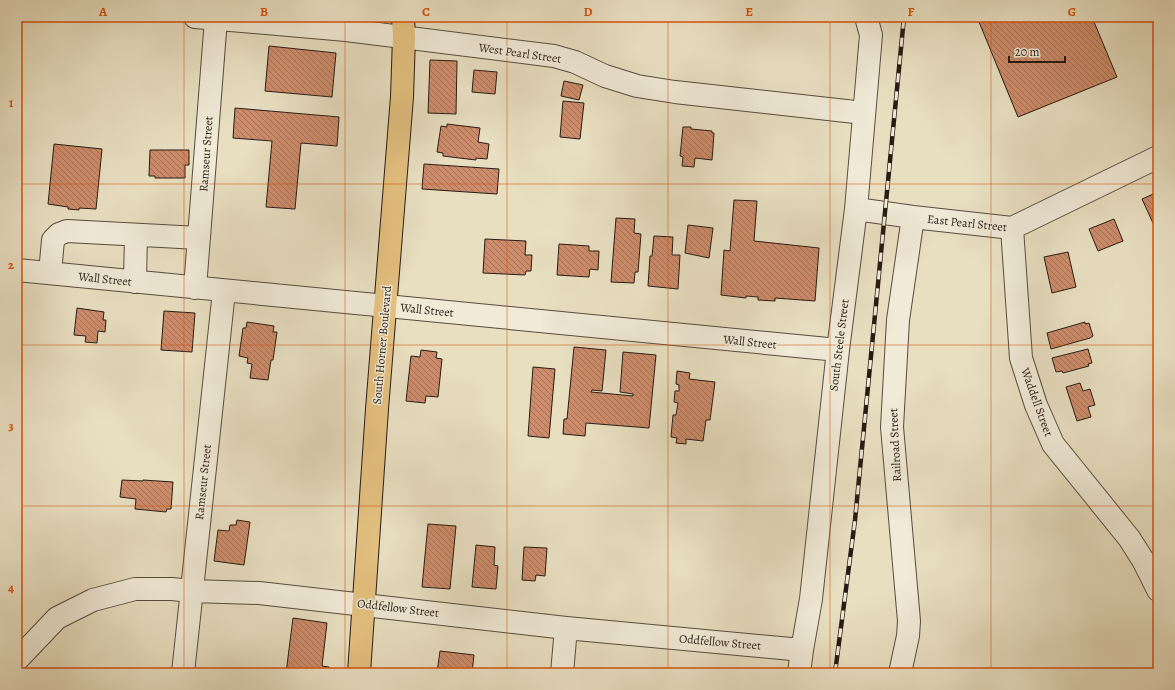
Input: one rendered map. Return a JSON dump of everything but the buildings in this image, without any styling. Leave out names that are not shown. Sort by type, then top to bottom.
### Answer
[{"type":"main road","name":"South Horner Boulevard","points":[[359,673],[402,97],[403,27]]},
{"type":"street","name":"West Pearl Street","points":[[205,18],[346,30],[403,27],[554,56],[575,62],[606,76],[637,86],[667,91],[864,113]]},
{"type":"street","name":"Ramseur Street","points":[[195,288],[199,238],[205,18]]},
{"type":"street","name":"South Steele Street","points":[[799,673],[811,599],[838,350],[856,209],[870,23]]},
{"type":"street","name":"East Pearl Street","points":[[856,209],[1012,228],[1158,157]]},
{"type":"street","name":"Railroad Street","points":[[900,673],[908,636],[909,621],[892,427],[898,320],[913,217]]},
{"type":"street","name":"Waddell Street","points":[[1012,228],[1021,358],[1036,405],[1053,444],[1129,538],[1143,560],[1158,590]]},
{"type":"street","points":[[50,273],[53,240],[59,234],[67,231],[199,238]]},
{"type":"street","points":[[135,282],[136,235]]},
{"type":"street","name":"Wall Street","points":[[17,270],[838,350]]},
{"type":"street","name":"Ramseur Street","points":[[183,673],[224,290]]},
{"type":"street","name":"Oddfellow Street","points":[[17,660],[58,618],[93,600],[135,589],[259,593],[566,628],[802,650]]},
{"type":"street","points":[[562,673],[566,628]]},
{"type":"railway","points":[[835,673],[855,520],[904,17]]}]
